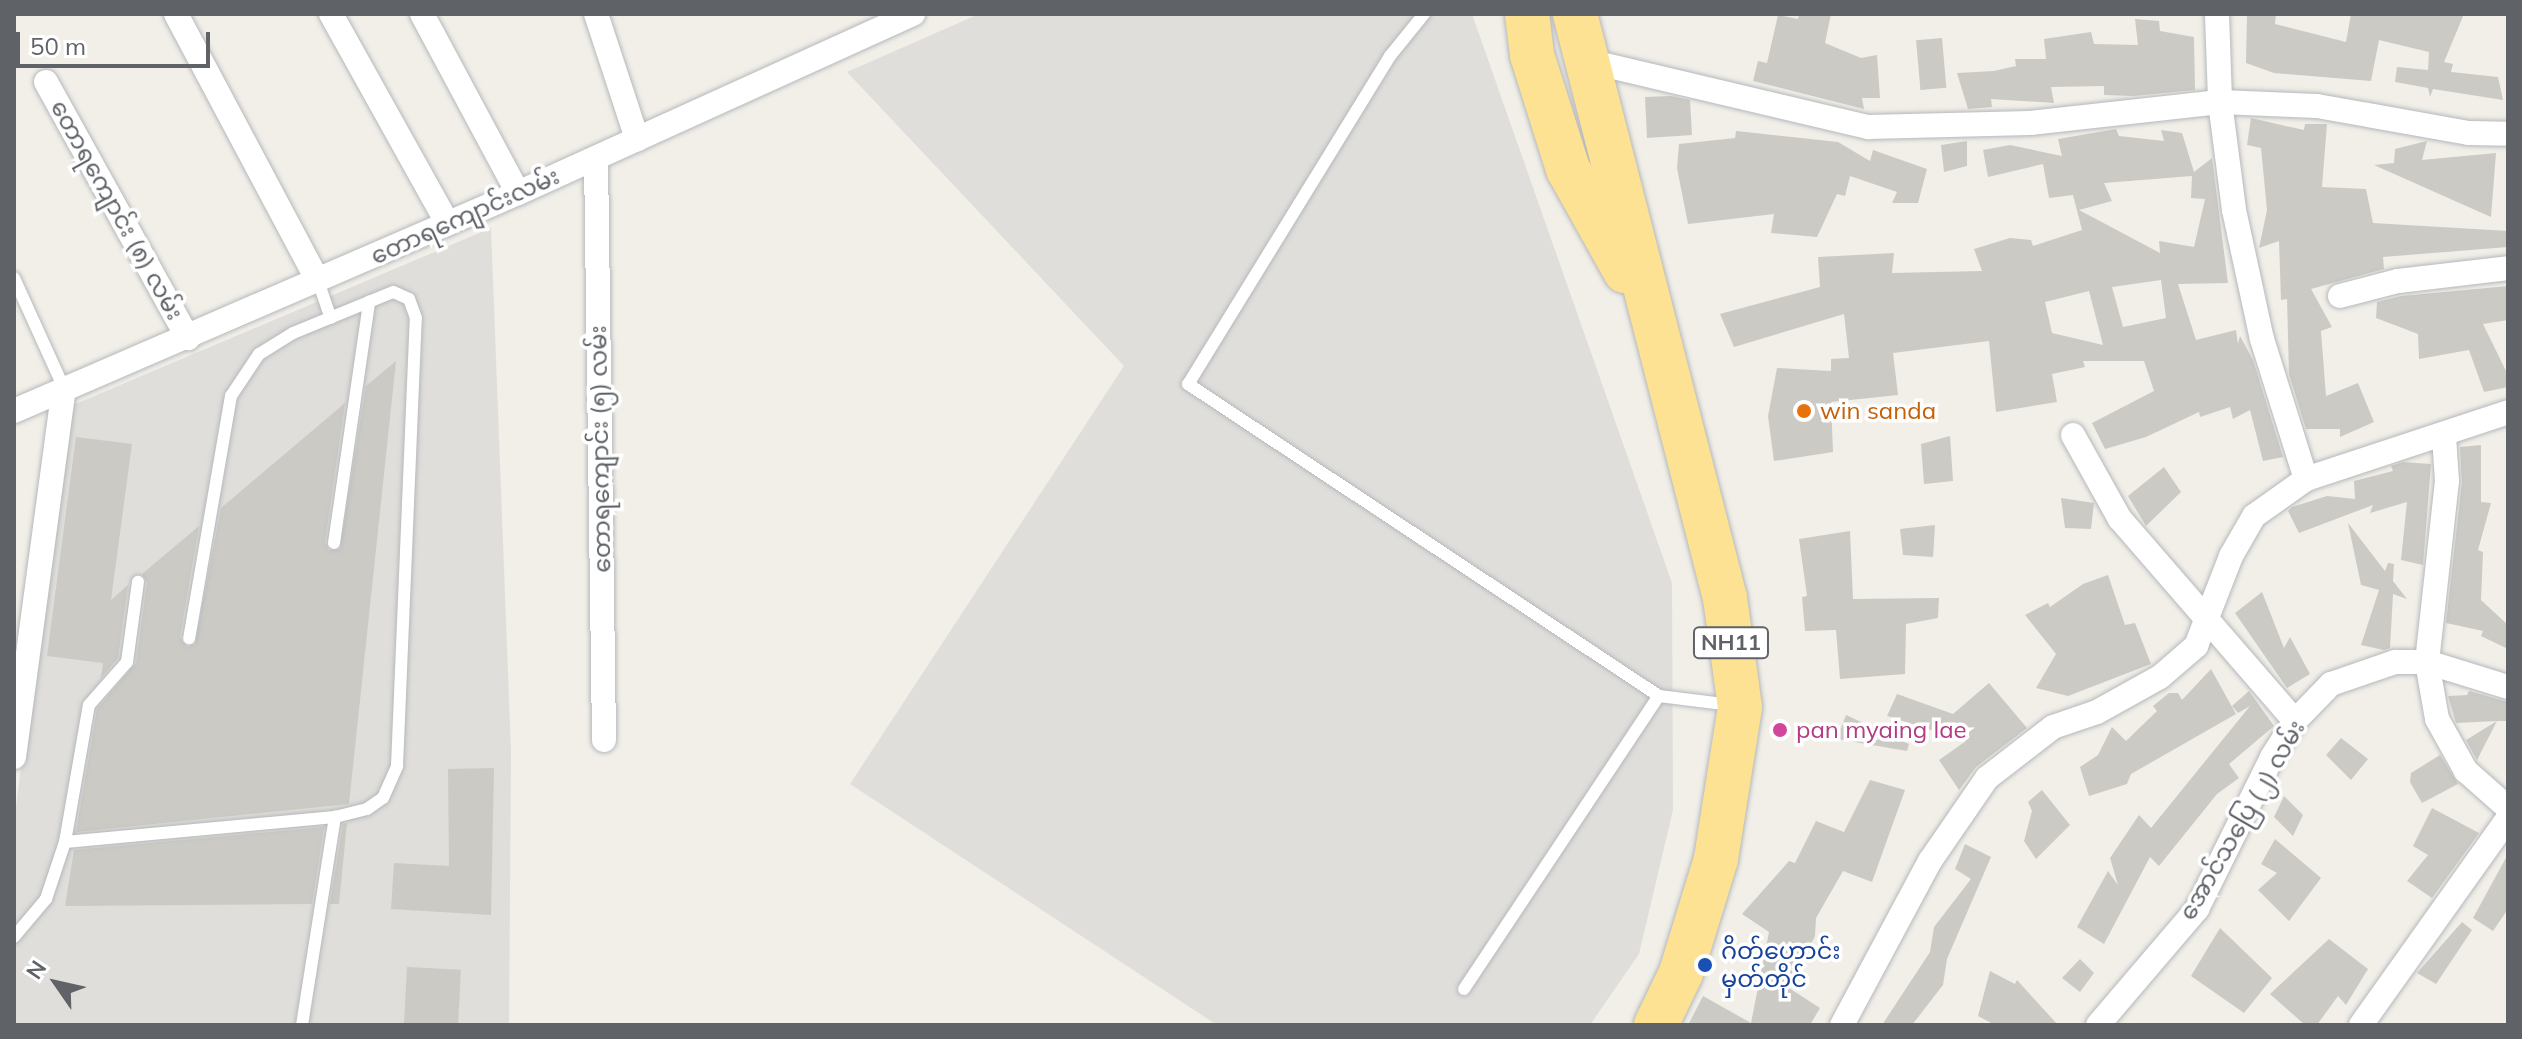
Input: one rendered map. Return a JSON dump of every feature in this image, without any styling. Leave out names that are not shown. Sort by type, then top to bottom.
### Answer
[{"type":"highway","name":"NH11","points":[[1527,14],[1532,55],[1568,169],[1650,315]]},
{"type":"highway","name":"NH11","points":[[1575,14],[1584,60],[1613,150],[1650,315],[1725,598],[1740,707],[1716,859],[1681,973],[1656,1025]]},
{"type":"street","points":[[176,14],[318,281]]},
{"type":"street","points":[[331,14],[448,224]]},
{"type":"street","points":[[422,14],[518,193]]},
{"type":"street","points":[[596,14],[637,139]]},
{"type":"street","name":"တောရကျောင်းလမ်း","points":[[14,411],[448,224],[913,14]]},
{"type":"street","points":[[2217,14],[2220,102],[2234,210],[2262,339],[2306,479]]},
{"type":"street","points":[[1584,60],[1868,127],[2030,123],[2220,102],[2317,106],[2469,133],[2508,134]]},
{"type":"street","name":"တောရကျောင်း (၈) လမ်း","points":[[46,82],[188,338]]},
{"type":"street","name":"တောရကျောင်း (၅) လမ်း","points":[[596,158],[604,740]]},
{"type":"street","points":[[2340,296],[2398,281],[2508,268]]},
{"type":"street","points":[[14,757],[64,388]]},
{"type":"street","points":[[1842,1025],[1930,861],[1987,778],[2053,727],[2097,712],[2160,677],[2196,646],[2231,556],[2254,516],[2306,479],[2444,436],[2508,412]]},
{"type":"street","points":[[2073,435],[2120,519],[2295,721]]},
{"type":"street","points":[[2444,436],[2447,481],[2427,662],[2437,719],[2466,771],[2508,808]]},
{"type":"street","name":"အောင်သပြေ (၂) လမ်း","points":[[2098,1025],[2197,909],[2295,721],[2331,684],[2395,662],[2427,662],[2508,687]]},
{"type":"street","points":[[2361,1025],[2508,818]]},
{"type":"lane","points":[[1424,14],[1390,56],[1188,384],[1659,696],[1740,707]]},
{"type":"lane","points":[[14,278],[64,388]]},
{"type":"lane","points":[[318,281],[331,318]]},
{"type":"lane","points":[[65,842],[335,817],[367,809],[383,798],[397,766],[416,318],[409,299],[393,292],[331,318],[259,354],[231,396],[189,638]]},
{"type":"lane","points":[[334,543],[369,302]]},
{"type":"lane","points":[[14,937],[46,899],[65,842],[89,705],[127,662],[138,582]]},
{"type":"lane","points":[[1464,989],[1659,696]]},
{"type":"lane","points":[[302,1025],[335,817]]},
{"type":"shaded area","points":[[979,14],[1472,14],[1672,583],[1673,810],[1639,954],[1590,1025],[1217,1025],[850,784],[1124,366],[847,72]]},
{"type":"shaded area","points":[[491,228],[511,752],[509,1025],[14,1025],[14,823],[66,408]]},
{"type":"building","points":[[1799,14],[1831,14],[1825,43],[1861,58],[1877,55],[1880,98],[1862,98],[1864,109],[1753,81],[1758,61],[1767,63],[1778,15],[1798,19]]},
{"type":"building","points":[[2247,14],[2276,14],[2275,24],[2346,42],[2351,14],[2464,14],[2444,62],[2453,64],[2451,72],[2498,77],[2503,100],[2433,89],[2430,97],[2428,88],[2395,82],[2397,67],[2428,70],[2429,52],[2379,40],[2371,81],[2274,73],[2246,63]]},
{"type":"building","points":[[2135,19],[2159,21],[2160,31],[2194,37],[2195,90],[2133,96],[2104,95],[2104,86],[2051,87],[2054,103],[1991,99],[1992,107],[1968,109],[1957,73],[2016,66],[2015,59],[2046,59],[2044,39],[2091,32],[2094,44],[2138,45]]},
{"type":"building","points":[[1942,38],[1946,88],[1920,90],[1916,40]]},
{"type":"building","points":[[1671,96],[1690,100],[1692,135],[1647,138],[1645,97]]},
{"type":"building","points":[[2251,118],[2304,130],[2305,124],[2327,124],[2322,187],[2366,189],[2373,223],[2508,231],[2508,247],[2383,257],[2384,269],[2311,289],[2332,327],[2321,331],[2326,396],[2358,383],[2374,422],[2340,437],[2340,429],[2306,429],[2289,374],[2287,299],[2281,300],[2279,241],[2259,248],[2267,210],[2261,148],[2247,145]]},
{"type":"building","points":[[2116,129],[2119,136],[2164,141],[2161,130],[2182,133],[2194,172],[2212,158],[2228,283],[2178,284],[2196,340],[2236,330],[2238,344],[2240,336],[2253,360],[2283,457],[2263,461],[2250,410],[2233,419],[2230,407],[2200,417],[2199,412],[2146,437],[2105,449],[2092,423],[2154,391],[2144,361],[2083,361],[2085,367],[2052,374],[2057,402],[1996,412],[1989,341],[1893,353],[1898,395],[1831,402],[1833,452],[1774,461],[1768,416],[1777,368],[1831,371],[1831,359],[1849,358],[1844,314],[1734,347],[1720,314],[1820,287],[1818,257],[1894,253],[1892,273],[1982,271],[1974,249],[2010,238],[2031,240],[2033,246],[2082,230],[2073,195],[2049,198],[2043,164],[1988,177],[1983,150],[2010,145],[2062,156],[2058,139]],"holes":[[[2192,176],[2191,198],[2205,199],[2194,247],[2159,241],[2160,253],[2079,210],[2112,201],[2104,183]],[[2161,280],[2166,318],[2123,327],[2112,287]],[[2089,291],[2103,345],[2052,333],[2045,302]]]},
{"type":"building","points":[[1736,131],[1838,142],[1870,161],[1873,150],[1927,169],[1918,203],[1892,203],[1897,192],[1850,176],[1845,196],[1837,194],[1817,237],[1771,233],[1774,214],[1688,224],[1677,168],[1679,144],[1735,138]]},
{"type":"building","points":[[1967,141],[1967,166],[1944,172],[1941,145]]},
{"type":"building","points":[[2427,141],[2422,160],[2496,153],[2491,217],[2374,165],[2394,163],[2395,149]]},
{"type":"building","points":[[2508,286],[2508,320],[2483,324],[2508,375],[2508,387],[2484,392],[2469,350],[2419,359],[2418,334],[2376,318],[2377,302],[2401,296]]},
{"type":"building","points":[[396,361],[349,804],[76,832],[97,709],[136,663],[147,583],[142,574],[199,526],[180,637],[187,647],[195,644],[221,508],[345,403],[325,542],[329,550],[340,549],[366,386]]},
{"type":"building","points":[[1950,436],[1953,481],[1924,484],[1921,444]]},
{"type":"building","points":[[76,437],[132,444],[111,600],[128,585],[118,658],[101,678],[103,663],[47,656]]},
{"type":"building","points":[[2481,445],[2481,502],[2491,503],[2478,550],[2483,552],[2481,600],[2508,625],[2508,649],[2481,636],[2483,631],[2446,623],[2462,482],[2460,447]]},
{"type":"building","points":[[2403,462],[2431,464],[2423,565],[2401,560],[2407,502],[2370,513],[2373,505],[2299,533],[2288,511],[2292,507],[2327,496],[2355,499],[2354,481],[2393,471],[2391,466]]},
{"type":"building","points":[[2164,467],[2181,492],[2146,526],[2128,496]]},
{"type":"building","points":[[2061,498],[2094,503],[2091,529],[2065,528]]},
{"type":"building","points":[[2348,523],[2385,571],[2388,563],[2394,564],[2393,581],[2407,599],[2393,594],[2390,648],[2384,650],[2361,645],[2379,590],[2361,585]]},
{"type":"building","points":[[1935,525],[1933,557],[1903,555],[1900,529]]},
{"type":"building","points":[[1850,531],[1853,599],[1939,598],[1938,618],[1906,624],[1905,674],[1840,679],[1836,630],[1805,631],[1802,597],[1807,596],[1799,539]]},
{"type":"building","points":[[2108,575],[2125,625],[2135,623],[2151,664],[2068,696],[2036,688],[2056,654],[2025,615],[2048,603],[2050,607],[2083,584]]},
{"type":"building","points":[[2262,592],[2284,648],[2290,637],[2310,674],[2287,688],[2235,613]]},
{"type":"building","points":[[2211,669],[2236,714],[2131,774],[2127,784],[2089,796],[2080,767],[2098,755],[2112,727],[2126,741],[2157,711],[2153,706],[2169,693],[2178,693],[2182,700]]},
{"type":"building","points":[[1989,683],[2027,728],[1976,767],[1959,790],[1939,760],[1966,741],[1887,716],[1897,694],[1953,714]]},
{"type":"building","points":[[2249,691],[2274,726],[2229,764],[2239,778],[2217,794],[2159,866],[2150,857],[2104,944],[2077,927],[2108,871],[2118,885],[2110,858],[2139,815],[2151,828],[2250,706],[2238,713],[2232,706]]},
{"type":"building","points":[[2469,691],[2508,702],[2508,721],[2456,723],[2448,696],[2467,695]]},
{"type":"building","points":[[1846,715],[1909,744],[1907,751],[1837,739]]},
{"type":"building","points":[[2497,721],[2477,760],[2466,740]]},
{"type":"building","points":[[2341,738],[2368,759],[2351,780],[2326,755]]},
{"type":"building","points":[[2440,755],[2458,784],[2422,803],[2410,782],[2411,773]]},
{"type":"building","points":[[494,768],[491,915],[391,909],[394,863],[449,866],[448,769]]},
{"type":"building","points":[[1870,780],[1905,790],[1872,882],[1843,871],[1816,918],[1815,936],[1789,988],[1820,1008],[1810,1025],[1688,1025],[1703,996],[1751,1023],[1769,932],[1742,914],[1789,861],[1795,863],[1816,821],[1844,832]]},
{"type":"building","points":[[2042,790],[2070,825],[2036,859],[2024,841],[2032,811],[2028,802]]},
{"type":"building","points":[[2284,796],[2303,815],[2293,836],[2274,817]]},
{"type":"building","points":[[2432,808],[2479,833],[2432,898],[2407,881],[2428,855],[2413,846]]},
{"type":"building","points":[[347,823],[339,904],[330,904],[343,824]]},
{"type":"building","points":[[324,827],[312,904],[65,906],[74,850]]},
{"type":"building","points":[[2275,839],[2321,878],[2289,921],[2258,890],[2277,873],[2261,864]]},
{"type":"building","points":[[1965,844],[1991,857],[1947,959],[1943,985],[1912,1025],[1882,1025],[1930,952],[1934,927],[1971,879],[1955,869]]},
{"type":"building","points":[[2508,854],[2508,909],[2493,931],[2473,918]]},
{"type":"building","points":[[2462,922],[2472,930],[2436,984],[2417,973]]},
{"type":"building","points":[[2220,928],[2272,978],[2244,1013],[2191,976]]},
{"type":"building","points":[[2329,939],[2368,969],[2346,1005],[2338,996],[2317,1025],[2305,1025],[2270,994]]},
{"type":"building","points":[[2080,959],[2094,973],[2080,992],[2062,978]]},
{"type":"building","points":[[407,967],[461,970],[458,1025],[404,1025]]},
{"type":"building","points":[[1990,971],[2015,984],[2017,980],[2058,1025],[1995,1025],[1978,1016]]},
{"type":"place","name":"win sanda","points":[[1804,411]]},
{"type":"place","name":"pan myaing lae","points":[[1780,730]]},
{"type":"place","name":"ဂိတ်ဟောင်း မှတ်တိုင်","points":[[1705,965]]}]
